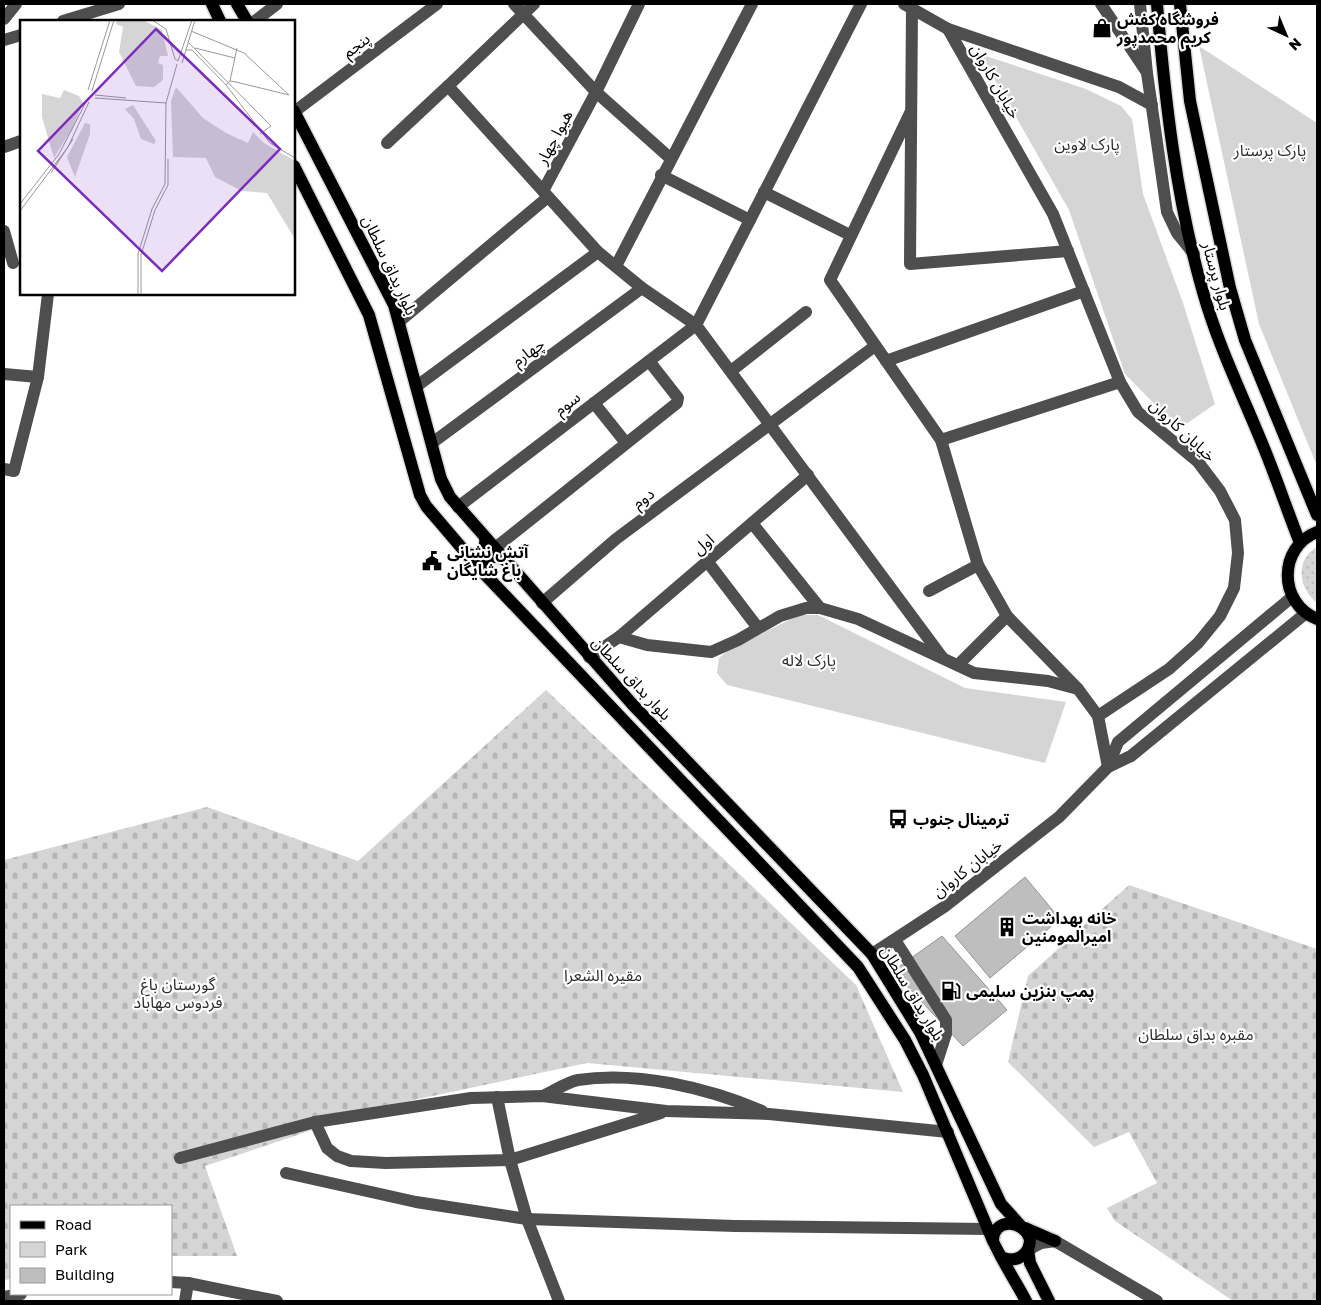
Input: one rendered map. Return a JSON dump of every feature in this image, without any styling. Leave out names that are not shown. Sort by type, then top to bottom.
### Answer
[{"type":"main road","points":[[212,4],[220,20]]},
{"type":"main road","points":[[237,4],[245,20]]},
{"type":"main road","name":"بلوار پرستار","points":[[1157,4],[1166,96],[1179,180],[1203,292],[1223,352],[1268,457],[1300,543]]},
{"type":"main road","name":"بلوار پرستار","points":[[1180,4],[1190,101],[1230,288],[1245,340],[1317,516]]},
{"type":"main road","name":"بلوار بداق سلطان","points":[[295,113],[386,287],[400,321],[445,489],[458,507],[589,657],[872,954],[915,1024],[998,1198],[1010,1216],[1022,1226]]},
{"type":"main road","name":"بلوار بداق سلطان","points":[[295,168],[369,315],[420,495],[434,518],[858,967],[905,1040],[948,1132],[991,1235]]},
{"type":"main road","points":[[1311,616],[1292,597],[1288,584],[1287,569],[1291,555],[1300,543],[1317,532]]},
{"type":"main road","points":[[466,553],[474,556],[481,552],[486,545],[485,537]]},
{"type":"main road","points":[[488,577],[484,568],[489,559],[496,556],[505,560]]},
{"type":"main road","points":[[1026,1301],[1001,1257],[996,1252],[991,1235],[1002,1225],[1014,1223],[1055,1241]]},
{"type":"main road","points":[[1022,1226],[1030,1238],[1028,1250],[1030,1263],[1049,1301]]},
{"type":"main road","points":[[1001,1257],[1007,1259],[1019,1258],[1028,1250]]},
{"type":"street","points":[[4,19],[16,4]]},
{"type":"street","points":[[66,20],[119,4]]},
{"type":"street","points":[[256,20],[277,4]]},
{"type":"street","name":"پنجم","points":[[295,110],[438,4]]},
{"type":"street","points":[[514,4],[596,92],[670,158]]},
{"type":"street","points":[[387,142],[534,4]]},
{"type":"street","name":"هیوا چهار","points":[[546,194],[639,4]]},
{"type":"street","points":[[616,266],[661,175],[752,4]]},
{"type":"street","points":[[696,325],[861,4]]},
{"type":"street","points":[[1101,4],[1147,73]]},
{"type":"street","points":[[1140,4],[1147,73],[1168,212],[1177,233],[1194,254]]},
{"type":"street","points":[[908,6],[948,29],[1119,87],[1152,104]]},
{"type":"street","points":[[908,6],[911,111],[910,264],[1068,251]]},
{"type":"street","name":"خیابان کاروان","points":[[948,29],[1053,214],[1120,382],[1138,412],[1198,462],[1220,491],[1234,520],[1238,553],[1234,588],[1220,616],[1198,643],[1169,669],[1098,716]]},
{"type":"street","points":[[4,40],[20,34]]},
{"type":"street","points":[[448,86],[598,252],[642,288],[696,325],[942,657]]},
{"type":"street","points":[[911,111],[830,280],[940,440],[978,565],[1007,616],[1078,689],[1098,716],[1108,767]]},
{"type":"street","points":[[4,147],[20,141]]},
{"type":"street","points":[[661,175],[750,220]]},
{"type":"street","points":[[764,192],[850,235]]},
{"type":"street","points":[[400,321],[546,194]]},
{"type":"street","points":[[4,231],[13,264]]},
{"type":"street","points":[[417,386],[598,252]]},
{"type":"street","name":"چهارم","points":[[432,443],[642,288]]},
{"type":"street","points":[[886,361],[1084,291]]},
{"type":"street","points":[[4,469],[14,470],[38,377],[48,295]]},
{"type":"street","points":[[731,371],[806,312]]},
{"type":"street","name":"سوم","points":[[458,507],[696,325]]},
{"type":"street","name":"دوم","points":[[542,603],[616,539],[769,423],[875,346]]},
{"type":"street","points":[[495,548],[679,400],[649,360]]},
{"type":"street","points":[[4,374],[38,377]]},
{"type":"street","points":[[940,440],[1120,382]]},
{"type":"street","points":[[594,403],[626,443]]},
{"type":"street","name":"اول","points":[[589,657],[620,638],[808,475]]},
{"type":"street","points":[[752,524],[820,608]]},
{"type":"street","points":[[707,561],[758,628]]},
{"type":"street","points":[[930,592],[978,565]]},
{"type":"street","points":[[1108,767],[1118,742],[1292,597]]},
{"type":"street","points":[[620,638],[678,650],[711,652],[780,616],[806,608],[820,608],[858,619],[974,673],[1048,681],[1078,689]]},
{"type":"street","points":[[958,665],[1007,616]]},
{"type":"street","points":[[1108,767],[1131,756],[1311,616]]},
{"type":"street","points":[[1118,742],[1131,756]]},
{"type":"street","name":"خیابان کاروان","points":[[872,954],[944,907],[1059,817],[1108,767]]},
{"type":"street","points":[[895,940],[946,1020],[946,1034],[936,1065]]},
{"type":"street","points":[[542,1096],[577,1080],[621,1078],[684,1086],[732,1098],[769,1114]]},
{"type":"street","points":[[180,1158],[315,1122],[471,1098],[497,1097],[542,1096],[666,1111],[769,1114],[948,1132]]},
{"type":"street","points":[[497,1097],[510,1160],[527,1219],[559,1301]]},
{"type":"street","points":[[315,1122],[327,1148],[337,1156],[351,1161],[386,1163],[510,1160],[666,1111]]},
{"type":"street","points":[[286,1173],[416,1202],[527,1219],[991,1235]]},
{"type":"street","points":[[1028,1250],[1040,1242],[1055,1241],[1157,1301]]},
{"type":"street","points":[[172,1282],[194,1284],[277,1301]]},
{"type":"street","points":[[185,1301],[194,1284]]},
{"type":"street","points":[[4,1298],[17,1295]]},
{"type":"green space","name":"پارک پرستار","points":[[1199,46],[1317,123],[1317,466],[1259,324]]},
{"type":"green space","name":"پارک لاوین","points":[[980,54],[1086,89],[1121,106],[1132,119],[1143,194],[1183,303],[1215,404],[1179,429],[1125,374],[1069,210]]},
{"type":"green space","points":[[1317,547],[1317,603],[1306,590],[1303,583],[1302,567],[1305,559]]},
{"type":"green space","name":"پارک لاله","points":[[799,615],[818,615],[965,688],[1066,702],[1045,763],[727,685],[717,673],[719,658],[727,651]]},
{"type":"green space","name":"گورستان باغ فردوس مهاباد","points":[[546,690],[856,985],[903,1092],[587,1063],[381,1107],[205,1166],[237,1256],[172,1256],[172,1205],[10,1205],[10,1279],[4,1280],[4,860],[207,807],[358,861]]},
{"type":"green space","name":"مقبره بداق سلطان","points":[[1129,885],[1317,949],[1317,1301],[1233,1301],[1115,1221],[1107,1208],[1157,1183],[1129,1132],[1094,1147],[1008,1062],[1028,976]]},
{"type":"building","name":"خانه بهداشت امیرالمومنین","points":[[1025,877],[1060,919],[990,978],[955,936]]},
{"type":"building","name":"پمپ بنزین سلیمی","points":[[942,936],[1007,1010],[963,1046],[893,971]]},
{"type":"place","name":"فروشگاه کفش کریم محمدپور","points":[[1102,28]]},
{"type":"place","name":"آتش نشانی باغ شایگان","points":[[432,561]]},
{"type":"place","name":"ترمینال جنوب","points":[[898,819]]},
{"type":"place","name":"خانه بهداشت امیرالمومنین","points":[[1007,927]]},
{"type":"place","name":"پمپ بنزین سلیمی","points":[[951,991]]},
{"type":"park label","name":"مقیره الشعرا","points":[[603,975]]}]
